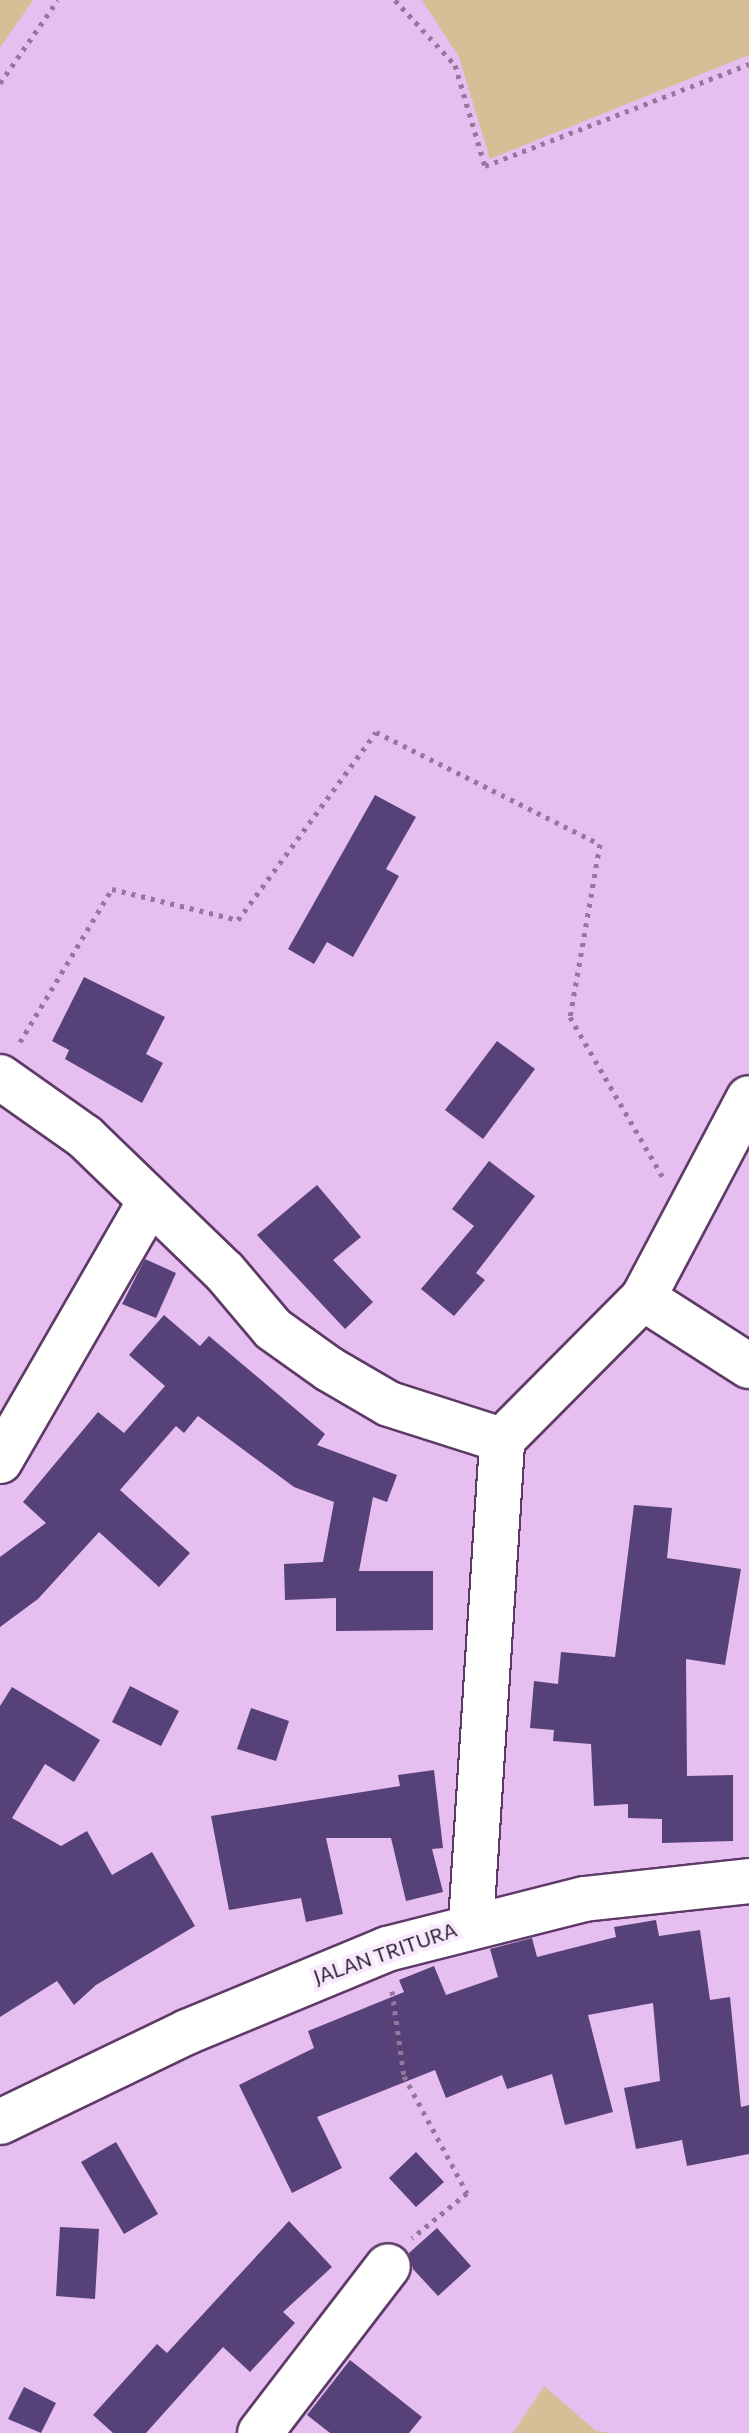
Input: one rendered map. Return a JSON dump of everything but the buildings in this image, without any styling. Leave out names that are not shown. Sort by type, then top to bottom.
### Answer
[{"type":"street","points":[[8,1063],[149,1203],[224,1271],[273,1329],[329,1369],[389,1404],[502,1440]]},
{"type":"street","points":[[471,1923],[502,1440],[643,1298],[749,1098]]},
{"type":"street","points":[[0,1461],[149,1203]]},
{"type":"street","points":[[643,1298],[749,1366]]},
{"type":"street","name":"JALAN TRITURA","points":[[0,2122],[187,2032],[387,1949],[471,1923],[665,1886],[749,1881]]},
{"type":"street","points":[[260,2433],[388,2266]]},
{"type":"path","points":[[0,83],[58,0]]},
{"type":"path","points":[[395,0],[455,65],[485,166],[749,64]]},
{"type":"path","points":[[8,1063],[112,889],[238,920],[376,732],[600,844],[570,1017],[686,1218]]},
{"type":"path","points":[[387,1949],[404,2076],[467,2193],[424,2224],[388,2266]]},
{"type":"shaded area","points":[[0,0],[33,0],[0,48]]},
{"type":"shaded area","points":[[422,0],[749,0],[749,55],[490,159],[459,57]]},
{"type":"shaded area","points":[[544,2386],[596,2431],[615,2433],[513,2433]]}]
